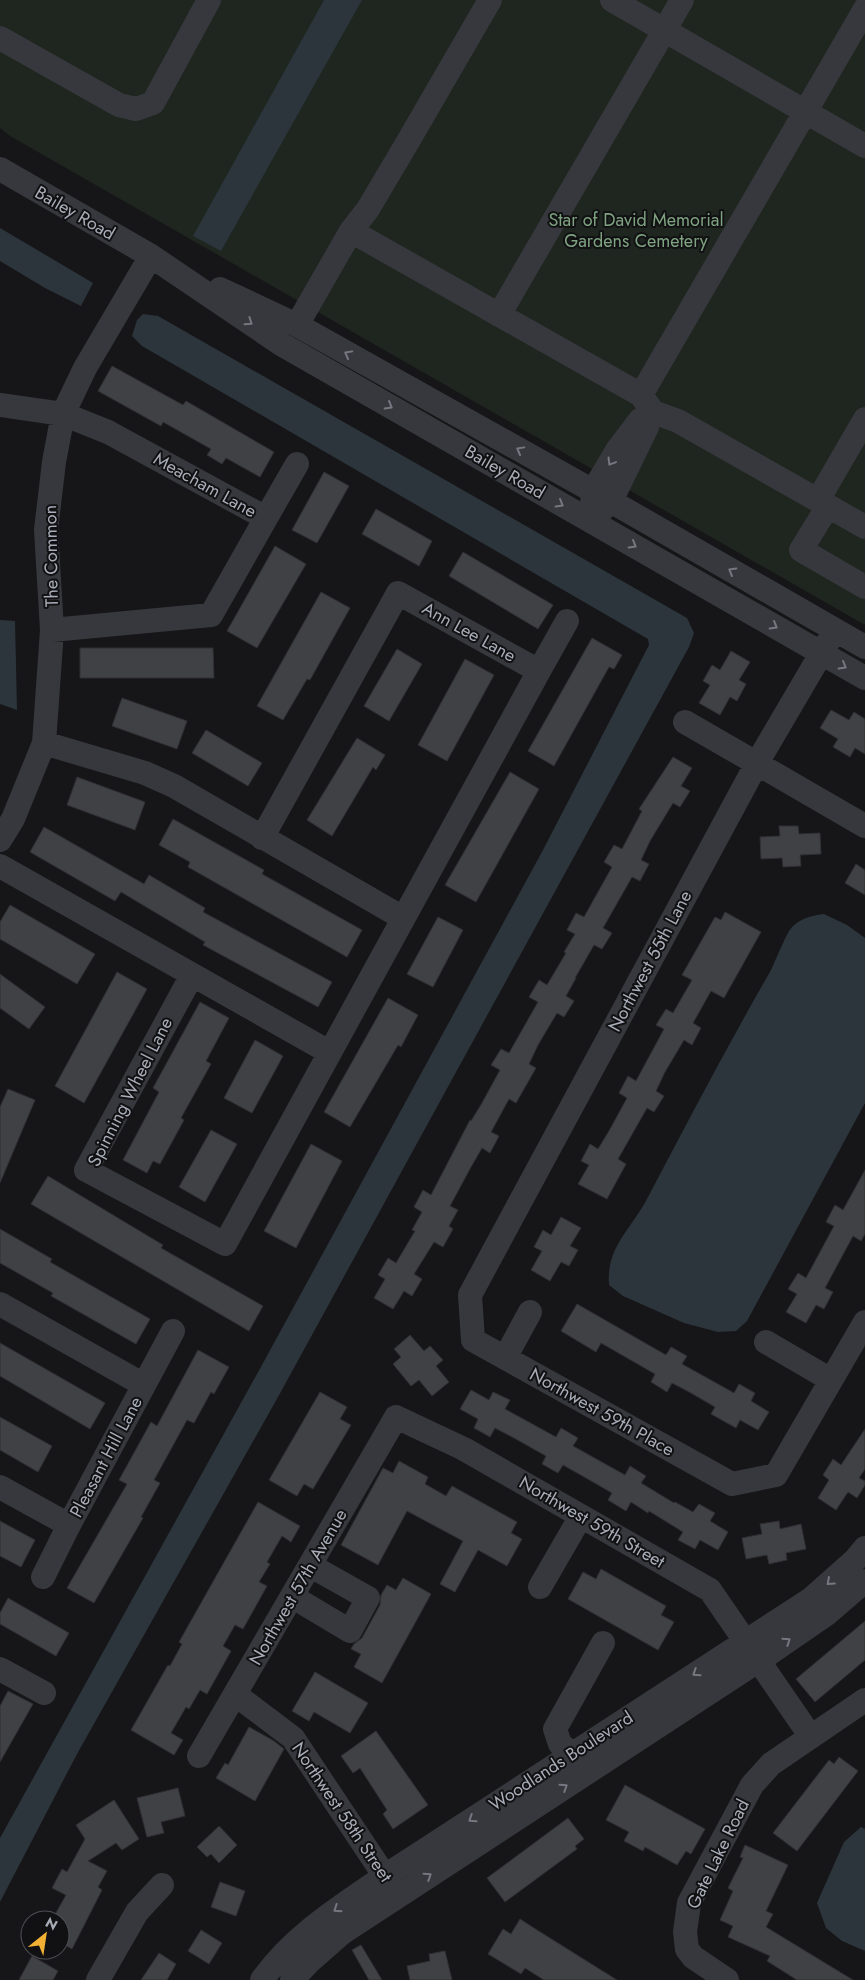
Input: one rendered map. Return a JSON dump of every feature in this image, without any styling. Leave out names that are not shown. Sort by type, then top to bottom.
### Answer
[{"type":"street","points":[[0,38],[118,105],[136,109],[153,103],[210,0]]},
{"type":"street","points":[[297,325],[351,231],[368,209],[490,0]]},
{"type":"street","points":[[612,0],[865,146]]},
{"type":"street","points":[[499,315],[682,0]]},
{"type":"street","points":[[591,521],[602,496],[618,449],[640,420],[806,111],[865,9]]},
{"type":"street","name":"Bailey Road","points":[[0,169],[151,256],[281,344],[865,678]]},
{"type":"street","points":[[351,231],[499,315],[647,404],[865,527]]},
{"type":"street","name":"Bailey Road","points":[[151,256],[297,325],[602,496],[865,647]]},
{"type":"street","name":"The Common","points":[[0,840],[13,819],[44,743],[52,630],[46,530],[54,462],[63,414],[85,368],[151,256]]},
{"type":"street","name":"Meacham Lane","points":[[0,405],[63,414],[108,432],[266,518],[211,614],[52,630]]},
{"type":"street","points":[[865,419],[801,550],[865,587]]},
{"type":"street","points":[[266,518],[297,464]]},
{"type":"street","name":"Ann Lee Lane","points":[[262,838],[398,593],[538,671]]},
{"type":"street","points":[[44,743],[145,773],[174,786],[403,918],[567,621]]},
{"type":"street","name":"Northwest 55th Lane","points":[[470,1295],[757,763],[834,630]]},
{"type":"street","points":[[685,722],[865,826]]},
{"type":"street","points":[[0,866],[329,1052]]},
{"type":"street","name":"Spinning Wheel Lane","points":[[192,975],[86,1170],[224,1244],[403,918]]},
{"type":"street","name":"Northwest 59th Place","points":[[470,1295],[473,1340],[732,1484],[776,1475],[831,1380]]},
{"type":"street","name":"Pleasant Hill Lane","points":[[0,1304],[144,1385],[69,1525],[0,1487]]},
{"type":"street","points":[[505,1358],[530,1312]]},
{"type":"street","points":[[766,1342],[831,1380],[865,1322]]},
{"type":"street","points":[[144,1385],[173,1331]]},
{"type":"street","name":"Northwest 59th Street","points":[[396,1417],[464,1449],[710,1590],[753,1650]]},
{"type":"street","name":"Northwest 57th Avenue","points":[[199,1756],[396,1417]]},
{"type":"street","points":[[540,1587],[581,1516]]},
{"type":"street","points":[[43,1577],[69,1525]]},
{"type":"street","name":"Woodlands Boulevard","points":[[262,1980],[294,1945],[328,1915],[391,1886],[753,1650],[855,1560],[865,1548]]},
{"type":"street","points":[[293,1597],[350,1631],[368,1598],[311,1566]]},
{"type":"street","name":"Woodlands Boulevard","points":[[292,1980],[391,1886],[572,1754],[753,1650],[828,1613],[865,1581]]},
{"type":"street","points":[[572,1754],[560,1744],[555,1729],[603,1643]]},
{"type":"street","points":[[753,1650],[811,1737]]},
{"type":"street","points":[[0,1669],[44,1693]]},
{"type":"street","name":"Northwest 58th Street","points":[[236,1695],[293,1738],[391,1886]]},
{"type":"street","name":"Gate Lake Road","points":[[727,1980],[693,1957],[687,1949],[685,1932],[689,1904],[752,1785],[771,1764],[865,1700]]},
{"type":"street","points":[[98,1980],[136,1912],[162,1885]]},
{"type":"green space","name":"Star of David Memorial Gardens Cemetery","points":[[0,0],[865,0],[865,625],[10,136],[0,128]]},
{"type":"shaded area","points":[[324,0],[362,0],[221,251],[193,236]]},
{"type":"shaded area","points":[[0,228],[93,283],[81,306],[45,288],[0,261]]},
{"type":"shaded area","points":[[143,314],[158,316],[687,618],[694,633],[689,647],[278,1397],[77,1754],[0,1902],[0,1838],[262,1365],[543,850],[649,645],[648,639],[142,346],[132,336],[137,320]]},
{"type":"shaded area","points":[[0,620],[15,621],[17,710],[0,704]]},
{"type":"shaded area","points":[[824,914],[847,925],[865,938],[865,1103],[747,1321],[736,1331],[718,1332],[684,1323],[623,1296],[609,1285],[609,1271],[612,1259],[621,1238],[642,1208],[771,970],[791,929],[796,923],[804,919]]},
{"type":"shaded area","points":[[861,1827],[865,1829],[865,1951],[842,1941],[826,1928],[817,1903],[844,1842]]},
{"type":"building","points":[[112,366],[183,405],[186,401],[274,452],[260,477],[226,458],[222,464],[207,455],[211,449],[163,422],[161,426],[98,391]]},
{"type":"building","points":[[324,472],[349,486],[317,543],[292,530]]},
{"type":"building","points":[[376,509],[432,541],[419,566],[362,534]]},
{"type":"building","points":[[275,546],[306,564],[257,648],[227,631]]},
{"type":"building","points":[[463,552],[553,605],[538,629],[449,576]]},
{"type":"building","points":[[321,592],[350,608],[310,680],[307,679],[283,720],[257,706]]},
{"type":"building","points":[[592,638],[622,655],[614,669],[609,667],[554,766],[528,751]]},
{"type":"building","points":[[80,648],[213,648],[214,678],[80,678]]},
{"type":"building","points":[[397,649],[422,664],[389,721],[364,706]]},
{"type":"building","points":[[731,651],[750,662],[739,680],[746,684],[737,701],[730,697],[720,715],[699,703],[710,685],[703,681],[712,665],[720,670]]},
{"type":"building","points":[[465,659],[494,675],[447,761],[418,745]]},
{"type":"building","points":[[122,698],[187,721],[177,749],[112,726]]},
{"type":"building","points":[[831,710],[849,720],[854,712],[865,719],[865,754],[855,748],[850,757],[833,747],[838,739],[820,728]]},
{"type":"building","points":[[206,730],[262,763],[248,786],[192,753]]},
{"type":"building","points":[[357,738],[385,755],[376,770],[373,767],[332,836],[307,820]]},
{"type":"building","points":[[673,757],[692,768],[681,786],[690,791],[680,807],[673,803],[650,841],[641,860],[649,864],[640,881],[632,877],[603,928],[612,933],[602,949],[594,945],[566,996],[574,1001],[564,1017],[557,1013],[529,1064],[536,1068],[516,1103],[509,1099],[491,1132],[499,1136],[490,1153],[482,1148],[471,1167],[450,1206],[458,1210],[449,1226],[453,1229],[443,1247],[434,1242],[414,1274],[422,1279],[412,1296],[404,1291],[393,1309],[374,1298],[385,1279],[378,1275],[388,1258],[396,1263],[415,1231],[412,1230],[422,1212],[414,1207],[423,1190],[431,1195],[470,1120],[482,1103],[500,1070],[491,1065],[501,1049],[509,1053],[538,1002],[529,997],[539,980],[547,985],[575,934],[567,930],[576,913],[584,917],[612,867],[604,862],[614,845],[622,849],[642,811],[639,809]]},
{"type":"building","points":[[510,772],[539,789],[476,902],[445,885]]},
{"type":"building","points":[[77,777],[145,802],[135,830],[67,805]]},
{"type":"building","points":[[173,819],[264,870],[262,874],[362,930],[347,957],[188,867],[190,862],[159,845]]},
{"type":"building","points":[[779,826],[798,826],[799,834],[820,833],[821,854],[800,855],[801,866],[783,867],[782,858],[761,859],[760,837],[780,836]]},
{"type":"building","points":[[44,827],[144,884],[149,875],[205,908],[203,912],[332,982],[318,1007],[203,945],[205,942],[121,892],[115,901],[30,852]]},
{"type":"building","points":[[856,864],[865,870],[865,895],[845,883]]},
{"type":"building","points":[[10,905],[95,954],[77,984],[0,939],[0,922]]},
{"type":"building","points":[[725,912],[761,932],[724,998],[711,991],[693,1023],[701,1028],[692,1045],[684,1040],[656,1091],[664,1096],[654,1112],[647,1108],[618,1159],[626,1164],[607,1199],[578,1184],[589,1165],[581,1161],[590,1144],[598,1149],[609,1131],[627,1098],[619,1093],[628,1076],[636,1081],[664,1029],[656,1025],[666,1009],[673,1013],[692,980],[682,975],[715,917],[721,920]]},
{"type":"building","points":[[438,917],[463,930],[433,987],[407,974]]},
{"type":"building","points":[[117,972],[147,989],[84,1103],[55,1086]]},
{"type":"building","points":[[0,974],[45,1007],[29,1029],[0,1008]]},
{"type":"building","points":[[388,998],[418,1015],[401,1047],[398,1045],[350,1127],[324,1112]]},
{"type":"building","points":[[200,1002],[229,1018],[206,1061],[211,1064],[181,1118],[184,1120],[160,1164],[153,1161],[147,1173],[123,1160],[159,1092],[153,1088]]},
{"type":"building","points":[[255,1040],[283,1056],[252,1113],[224,1098]]},
{"type":"building","points":[[8,1089],[35,1100],[0,1183],[0,1107]]},
{"type":"building","points":[[211,1130],[237,1144],[205,1202],[179,1187]]},
{"type":"building","points":[[311,1144],[342,1161],[296,1248],[264,1231]]},
{"type":"building","points":[[865,1170],[865,1234],[861,1241],[853,1236],[825,1288],[833,1292],[824,1309],[816,1305],[806,1323],[786,1312],[797,1294],[788,1289],[798,1273],[806,1278],[834,1226],[826,1222],[835,1205],[843,1210]]},
{"type":"building","points":[[48,1176],[163,1245],[161,1248],[263,1306],[249,1331],[31,1204]]},
{"type":"building","points":[[561,1217],[581,1228],[570,1246],[578,1250],[569,1266],[561,1262],[550,1281],[531,1270],[542,1251],[534,1247],[543,1230],[551,1235]]},
{"type":"building","points":[[0,1229],[52,1259],[50,1262],[150,1319],[136,1344],[51,1296],[53,1293],[0,1263]]},
{"type":"building","points":[[577,1304],[666,1355],[671,1347],[687,1356],[682,1364],[734,1393],[739,1384],[755,1393],[751,1401],[769,1412],[758,1430],[740,1420],[736,1428],[711,1414],[715,1407],[672,1383],[667,1392],[651,1382],[655,1374],[601,1343],[596,1352],[561,1331]]},
{"type":"building","points":[[410,1335],[424,1351],[430,1346],[443,1360],[436,1366],[449,1382],[432,1396],[419,1380],[411,1386],[393,1364],[401,1357],[394,1349]]},
{"type":"building","points":[[0,1343],[105,1403],[90,1429],[0,1376]]},
{"type":"building","points":[[198,1350],[229,1367],[214,1394],[211,1392],[194,1423],[187,1420],[154,1480],[160,1483],[141,1517],[143,1518],[94,1603],[67,1588],[127,1484],[119,1480],[151,1422],[157,1426]]},
{"type":"building","points":[[471,1390],[489,1400],[493,1392],[510,1400],[505,1409],[556,1437],[561,1428],[578,1438],[573,1446],[625,1475],[630,1466],[646,1476],[641,1483],[674,1503],[693,1512],[699,1504],[715,1513],[710,1521],[728,1532],[718,1550],[700,1540],[695,1549],[678,1540],[683,1532],[649,1511],[648,1513],[631,1502],[626,1511],[608,1500],[612,1493],[563,1465],[558,1473],[542,1464],[546,1456],[495,1428],[490,1437],[474,1428],[478,1419],[460,1409]]},
{"type":"building","points":[[320,1392],[347,1407],[340,1419],[351,1425],[313,1489],[304,1484],[297,1496],[269,1480]]},
{"type":"building","points":[[0,1417],[52,1446],[38,1472],[0,1450]]},
{"type":"building","points":[[865,1429],[865,1469],[859,1478],[865,1481],[865,1485],[857,1498],[848,1492],[836,1510],[818,1498],[829,1480],[823,1475],[833,1459],[841,1465]]},
{"type":"building","points":[[399,1461],[428,1477],[425,1484],[446,1496],[452,1486],[517,1522],[511,1533],[522,1539],[507,1566],[478,1550],[455,1592],[440,1584],[463,1541],[407,1511],[378,1565],[341,1545],[383,1468],[393,1473]]},
{"type":"building","points":[[258,1502],[300,1526],[291,1542],[282,1536],[267,1562],[270,1564],[259,1582],[267,1586],[243,1629],[235,1625],[223,1646],[231,1651],[207,1694],[200,1690],[189,1709],[186,1707],[171,1733],[183,1740],[174,1755],[131,1730],[168,1665],[170,1666],[182,1644],[179,1642]]},
{"type":"building","points":[[0,1521],[35,1540],[21,1567],[0,1556]]},
{"type":"building","points":[[779,1521],[780,1529],[801,1524],[806,1549],[786,1553],[787,1560],[769,1564],[767,1555],[746,1559],[742,1538],[762,1534],[760,1524]]},
{"type":"building","points":[[601,1569],[666,1606],[661,1615],[674,1622],[658,1650],[568,1599],[583,1572],[596,1579]]},
{"type":"building","points":[[403,1578],[431,1594],[382,1683],[354,1667],[361,1654],[351,1649],[362,1638],[380,1605],[381,1595],[387,1585],[396,1590]]},
{"type":"building","points":[[8,1598],[69,1633],[56,1656],[0,1624],[0,1613]]},
{"type":"building","points":[[865,1621],[865,1660],[815,1702],[796,1679]]},
{"type":"building","points":[[315,1672],[368,1703],[350,1733],[314,1712],[309,1721],[292,1711]]},
{"type":"building","points":[[8,1691],[33,1704],[0,1762],[0,1706]]},
{"type":"building","points":[[249,1727],[284,1749],[255,1801],[216,1778],[225,1763],[228,1765]]},
{"type":"building","points":[[376,1731],[428,1805],[393,1829],[383,1814],[387,1810],[360,1768],[353,1773],[341,1756]]},
{"type":"building","points":[[839,1757],[858,1771],[797,1851],[773,1833],[829,1760],[834,1764]]},
{"type":"building","points":[[625,1785],[705,1829],[691,1854],[686,1851],[677,1865],[645,1847],[643,1851],[624,1841],[629,1832],[606,1820]]},
{"type":"building","points":[[178,1788],[185,1816],[161,1822],[164,1833],[147,1837],[137,1798]]},
{"type":"building","points":[[114,1800],[139,1839],[122,1850],[116,1843],[88,1861],[107,1871],[98,1887],[102,1890],[72,1949],[70,1948],[70,1910],[58,1910],[66,1895],[52,1888],[62,1869],[67,1872],[85,1839],[76,1825]]},
{"type":"building","points":[[568,1818],[584,1839],[575,1846],[577,1849],[505,1902],[487,1878]]},
{"type":"building","points":[[219,1826],[237,1845],[219,1863],[211,1854],[207,1857],[197,1847]]},
{"type":"building","points":[[745,1845],[788,1865],[766,1911],[773,1914],[766,1927],[853,1980],[797,1980],[767,1961],[770,1956],[728,1937],[733,1926],[720,1920],[733,1891],[728,1888],[743,1858],[740,1857]]},
{"type":"building","points":[[220,1882],[245,1891],[236,1916],[211,1907]]},
{"type":"building","points":[[520,1919],[617,1980],[544,1980],[525,1968],[521,1974],[488,1954],[503,1929],[511,1934]]},
{"type":"building","points":[[201,1930],[222,1943],[209,1964],[188,1951]]},
{"type":"building","points":[[361,1945],[382,1980],[369,1980],[352,1950]]},
{"type":"building","points":[[445,1951],[452,1980],[410,1980],[407,1966],[430,1961],[429,1954]]},
{"type":"building","points":[[159,1953],[176,1964],[167,1980],[141,1980]]},
{"type":"building","points":[[30,1960],[39,1960],[58,1971],[53,1980],[19,1980]]}]
